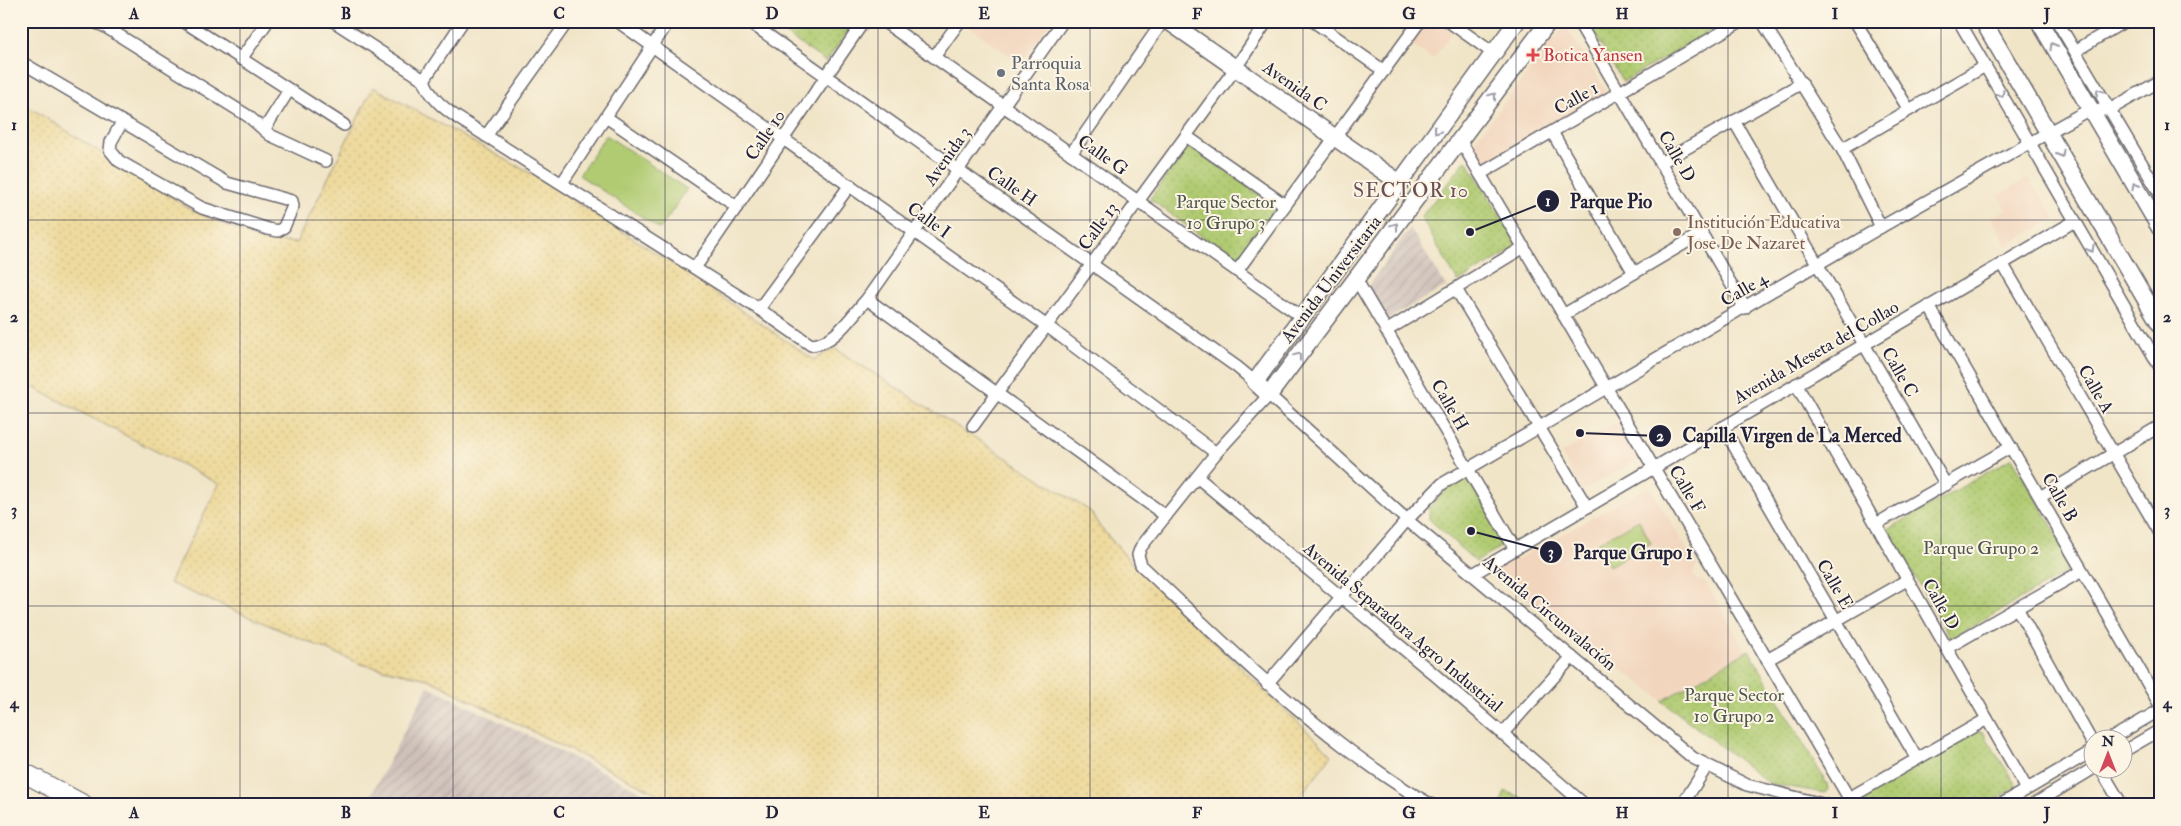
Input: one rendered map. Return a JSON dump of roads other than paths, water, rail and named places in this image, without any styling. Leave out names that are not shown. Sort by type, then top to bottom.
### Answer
[{"type":"main road","points":[[21,772],[84,805]]},
{"type":"street","points":[[91,21],[104,26],[248,116],[280,142],[326,161]]},
{"type":"street","points":[[183,21],[344,125]]},
{"type":"street","points":[[241,59],[268,21]]},
{"type":"street","points":[[332,21],[424,80],[429,93],[440,106],[759,309],[850,185]]},
{"type":"street","points":[[424,80],[463,21]]},
{"type":"street","points":[[486,136],[568,21]]},
{"type":"street","name":"Calle I","points":[[617,21],[1047,326],[1216,453]]},
{"type":"street","points":[[562,183],[669,21]]},
{"type":"street","name":"Calle H","points":[[748,21],[1093,264],[1237,367],[1255,382]]},
{"type":"street","name":"Calle 10","points":[[695,268],[864,21]]},
{"type":"street","name":"Calle G","points":[[883,21],[1302,317]]},
{"type":"street","points":[[934,58],[960,21]]},
{"type":"street","name":"Avenida 3","points":[[759,309],[811,345],[830,340],[867,299],[1063,21]]},
{"type":"street","points":[[1071,154],[1164,21]]},
{"type":"street","name":"Avenida C","points":[[1168,21],[1400,183]]},
{"type":"street","name":"Calle 13","points":[[973,426],[1186,136],[1267,21]]},
{"type":"street","points":[[1312,21],[1384,70]]},
{"type":"street","points":[[1237,271],[1420,21]]},
{"type":"street","points":[[1448,21],[1493,53]]},
{"type":"street","name":"Avenida Universitaria","points":[[1255,382],[1517,21]]},
{"type":"street","name":"Avenida Universitaria","points":[[1267,684],[1141,565],[1138,555],[1141,547],[1216,453],[1268,395],[1549,21]]},
{"type":"street","name":"Calle D","points":[[1578,21],[1745,308]]},
{"type":"street","name":"Calle 1","points":[[1480,174],[1741,21]]},
{"type":"street","points":[[1762,21],[1842,150],[1882,227]]},
{"type":"street","points":[[1855,21],[1909,110]]},
{"type":"street","points":[[1958,21],[2160,367]]},
{"type":"street","points":[[1984,21],[2160,324]]},
{"type":"street","points":[[2039,21],[2160,228]]},
{"type":"street","points":[[2057,21],[2160,194]]},
{"type":"street","points":[[2074,51],[2125,21]]},
{"type":"street","points":[[21,62],[226,183],[292,201],[293,206],[284,228],[278,231],[268,229],[202,208],[119,161],[110,150],[111,142],[122,122]]},
{"type":"street","points":[[1842,150],[1985,66]]},
{"type":"street","points":[[2090,109],[2109,110],[2160,81]]},
{"type":"street","points":[[1660,162],[1802,83]]},
{"type":"street","points":[[264,130],[289,90]]},
{"type":"street","name":"Calle 4","points":[[1267,684],[1407,520],[1435,490],[1467,468],[1607,389],[1882,227],[2090,109]]},
{"type":"street","points":[[606,117],[737,207]]},
{"type":"street","name":"Calle C","points":[[1734,121],[1946,485]]},
{"type":"street","points":[[1552,132],[1634,273]]},
{"type":"street","points":[[1186,136],[1285,205]]},
{"type":"street","name":"Calle F","points":[[1460,140],[1851,801]]},
{"type":"street","name":"Avenida Meseta del Collao","points":[[1473,574],[2074,221]]},
{"type":"street","points":[[1563,314],[1702,233]]},
{"type":"street","points":[[1386,331],[1524,247]]},
{"type":"street","name":"Calle A","points":[[2002,263],[2160,533]]},
{"type":"street","name":"Calle H","points":[[1356,279],[1515,550]]},
{"type":"street","points":[[1456,289],[1586,507]]},
{"type":"street","points":[[867,299],[998,392],[1166,516]]},
{"type":"street","name":"Calle B","points":[[1929,306],[2160,705]]},
{"type":"street","name":"Avenida Circunvalación","points":[[1255,382],[1407,520],[1693,758],[1747,785],[1826,805]]},
{"type":"street","name":"Calle D","points":[[1796,384],[2027,789]]},
{"type":"street","points":[[2040,497],[2160,426]]},
{"type":"street","name":"Calle E","points":[[1723,427],[1917,759]]},
{"type":"street","points":[[1876,524],[2011,447]]},
{"type":"street","name":"Avenida Separadora Agro Industrial","points":[[1197,477],[1585,805]]},
{"type":"street","points":[[1947,648],[2082,570]]},
{"type":"street","points":[[1768,660],[1907,580]]},
{"type":"street","points":[[2016,608],[2084,730]]},
{"type":"street","points":[[1502,734],[1572,657]]},
{"type":"street","points":[[1267,684],[1311,721],[1381,774],[1432,805]]},
{"type":"street","points":[[2129,728],[2160,710]]},
{"type":"street","points":[[1851,801],[1917,759],[1987,719]]},
{"type":"street","points":[[2134,745],[2160,730]]},
{"type":"street","points":[[2000,805],[2084,754]]},
{"type":"street","points":[[1682,805],[1707,766]]},
{"type":"street","points":[[2033,805],[2084,774]]},
{"type":"street","points":[[2106,778],[2122,805]]},
{"type":"place","name":"Botica Yansen","points":[[1533,55]]},
{"type":"place","name":"Parroquia Santa Rosa","points":[[1001,73]]},
{"type":"place","name":"Parque Pio","points":[[1470,232]]},
{"type":"place","name":"Institución Educativa Jose De Nazaret","points":[[1677,232]]},
{"type":"place","name":"Capilla Virgen de La Merced","points":[[1580,433]]},
{"type":"place","name":"Parque Grupo 1","points":[[1471,531]]},
{"type":"district","name":"SECTOR 10","points":[[1411,190]]},
{"type":"park label","name":"Parque Sector 10 Grupo 3","points":[[1226,212]]},
{"type":"park label","name":"Parque Grupo 2","points":[[1981,548]]},
{"type":"park label","name":"Parque Sector 10 Grupo 2","points":[[1734,705]]}]
